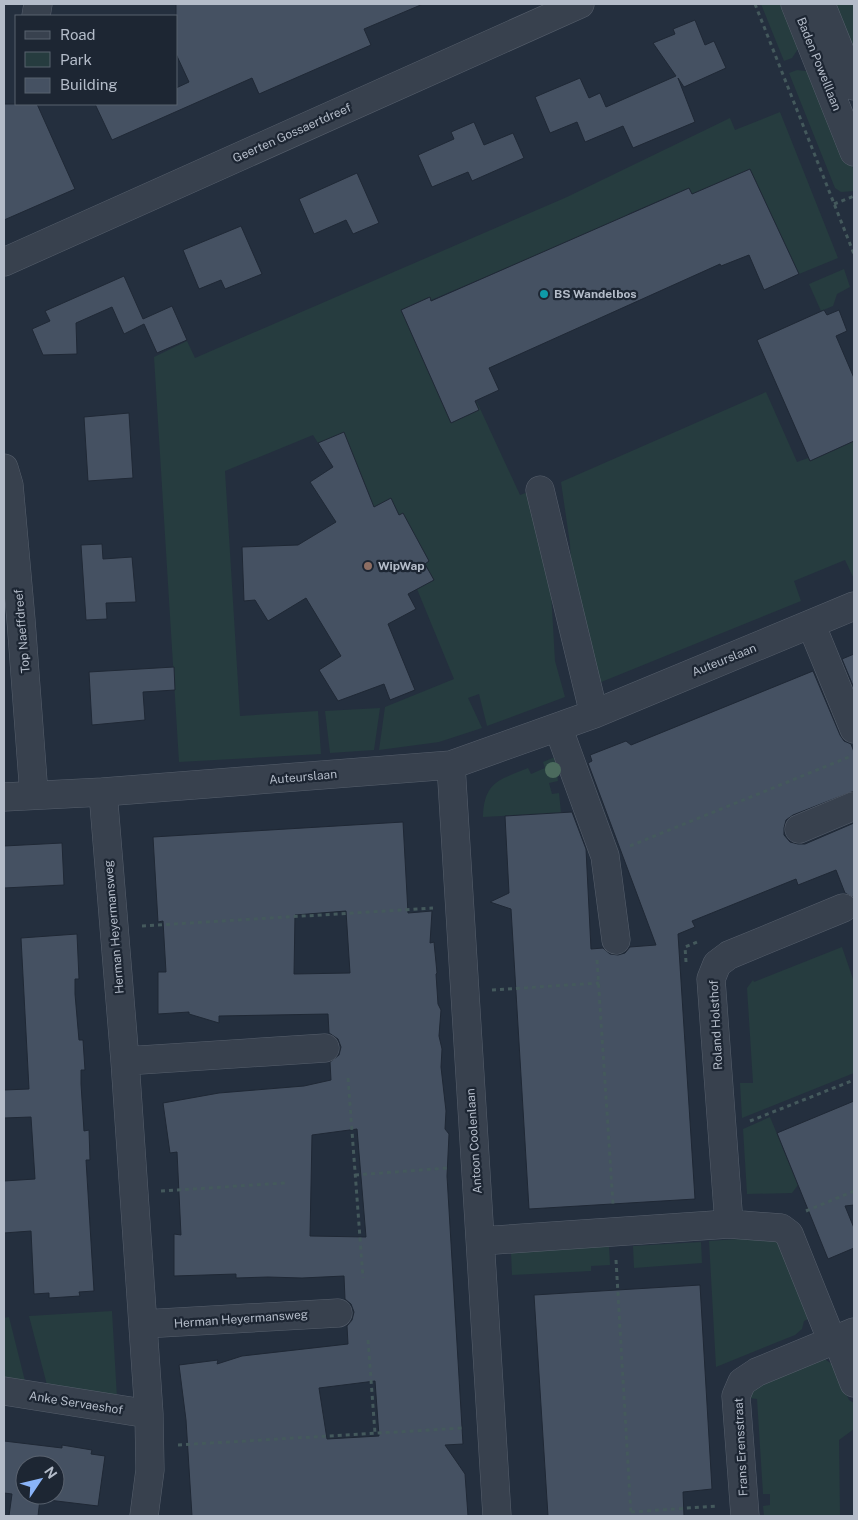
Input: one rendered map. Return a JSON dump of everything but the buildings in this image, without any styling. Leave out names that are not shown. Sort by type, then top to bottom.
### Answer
[{"type":"street","name":"Geerten Gossaertdreef","points":[[4,262],[552,9],[580,4]]},
{"type":"street","name":"Baden Powelllaan","points":[[795,4],[854,152]]},
{"type":"street","name":"Baden Powelllaan","points":[[821,4],[854,86]]},
{"type":"street","name":"Top Naeffdreef","points":[[5,479],[22,620],[34,795]]},
{"type":"street","points":[[540,490],[594,714]]},
{"type":"street","name":"Auteurslaan","points":[[4,797],[103,792],[451,765],[594,714],[854,606]]},
{"type":"street","points":[[811,624],[854,729]]},
{"type":"street","points":[[558,727],[605,856],[616,940]]},
{"type":"street","name":"Antoon Coolenlaan","points":[[451,765],[498,1516]]},
{"type":"street","name":"Herman Heyermansweg","points":[[103,792],[125,1060],[149,1414],[150,1470],[144,1516]]},
{"type":"street","points":[[799,830],[854,806]]},
{"type":"street","name":"Roland Holsthof","points":[[728,1224],[711,979],[718,964],[729,955],[843,908]]},
{"type":"street","points":[[125,1060],[325,1048]]},
{"type":"street","points":[[480,1241],[728,1224],[781,1228],[794,1241],[841,1337],[854,1383]]},
{"type":"street","name":"Herman Heyermansweg","points":[[143,1324],[338,1312]]},
{"type":"street","name":"Frans Erensstraat","points":[[744,1510],[736,1396],[742,1382],[757,1372],[841,1337]]},
{"type":"street","name":"Anke Servaeshof","points":[[4,1391],[149,1414]]},
{"type":"path","points":[[755,4],[854,254]]},
{"type":"path","points":[[834,204],[854,196]]},
{"type":"path","points":[[605,856],[854,755]]},
{"type":"path","points":[[114,928],[460,906]]},
{"type":"path","points":[[465,991],[599,983]]},
{"type":"path","points":[[348,1078],[363,1278]]},
{"type":"path","points":[[722,1132],[854,1080]]},
{"type":"path","points":[[355,1174],[476,1166]]},
{"type":"path","points":[[134,1193],[285,1183]]},
{"type":"path","points":[[781,1228],[791,1217],[854,1191]]},
{"type":"path","points":[[368,1340],[375,1433]]},
{"type":"path","points":[[150,1446],[492,1427]]},
{"type":"path","points":[[631,1512],[744,1510]]},
{"type":"green space","points":[[761,4],[786,4],[800,46],[792,58],[784,61]]},
{"type":"green space","points":[[831,4],[854,4],[854,60]]},
{"type":"green space","points":[[797,70],[814,72],[854,171],[854,191],[841,192],[835,188],[789,73]]},
{"type":"green space","points":[[780,112],[838,258],[799,274],[750,169],[692,194],[689,188],[628,214],[631,221],[516,264],[431,300],[429,297],[401,310],[451,423],[479,410],[476,400],[520,495],[534,490],[548,539],[555,661],[565,697],[487,726],[479,694],[468,698],[482,728],[439,742],[379,750],[385,707],[454,679],[417,589],[434,580],[425,564],[429,561],[403,514],[399,515],[391,499],[365,512],[370,496],[344,433],[318,443],[313,435],[225,471],[240,716],[318,711],[321,754],[179,762],[154,357],[187,341],[195,358],[567,197],[730,118],[735,130]]},
{"type":"green space","points":[[844,269],[850,287],[837,294],[833,306],[821,311],[809,284]]},
{"type":"green space","points":[[766,392],[797,462],[808,458],[810,461],[854,441],[854,579],[845,560],[794,581],[801,601],[584,689],[575,647],[570,544],[561,482]]},
{"type":"green space","points":[[380,708],[374,750],[330,753],[325,711]]},
{"type":"green space","points":[[555,757],[558,781],[549,783],[552,794],[559,793],[561,813],[483,817],[486,796],[495,784],[528,768],[531,774],[545,768],[543,762]]},
{"type":"green space","points":[[842,947],[854,982],[854,1073],[742,1118],[740,1083],[753,1083],[747,988],[753,980],[754,982]]},
{"type":"green space","points":[[770,1117],[798,1185],[792,1193],[747,1194],[743,1129]]},
{"type":"green space","points":[[778,1236],[812,1317],[804,1321],[802,1329],[795,1335],[716,1367],[709,1241]]},
{"type":"green space","points":[[701,1242],[702,1263],[634,1268],[633,1246]]},
{"type":"green space","points":[[609,1246],[610,1265],[591,1266],[591,1271],[512,1275],[511,1252]]},
{"type":"green space","points":[[112,1311],[117,1398],[47,1385],[29,1316]]},
{"type":"green space","points":[[9,1317],[25,1381],[4,1381],[4,1318]]},
{"type":"green space","points":[[824,1356],[826,1360],[835,1366],[849,1400],[854,1403],[854,1429],[839,1440],[840,1516],[764,1516],[763,1506],[770,1505],[770,1494],[763,1494],[757,1399],[749,1398],[752,1389]]},
{"type":"place","name":"BS Wandelbos","points":[[544,294]]},
{"type":"place","name":"WipWap","points":[[368,566]]}]
